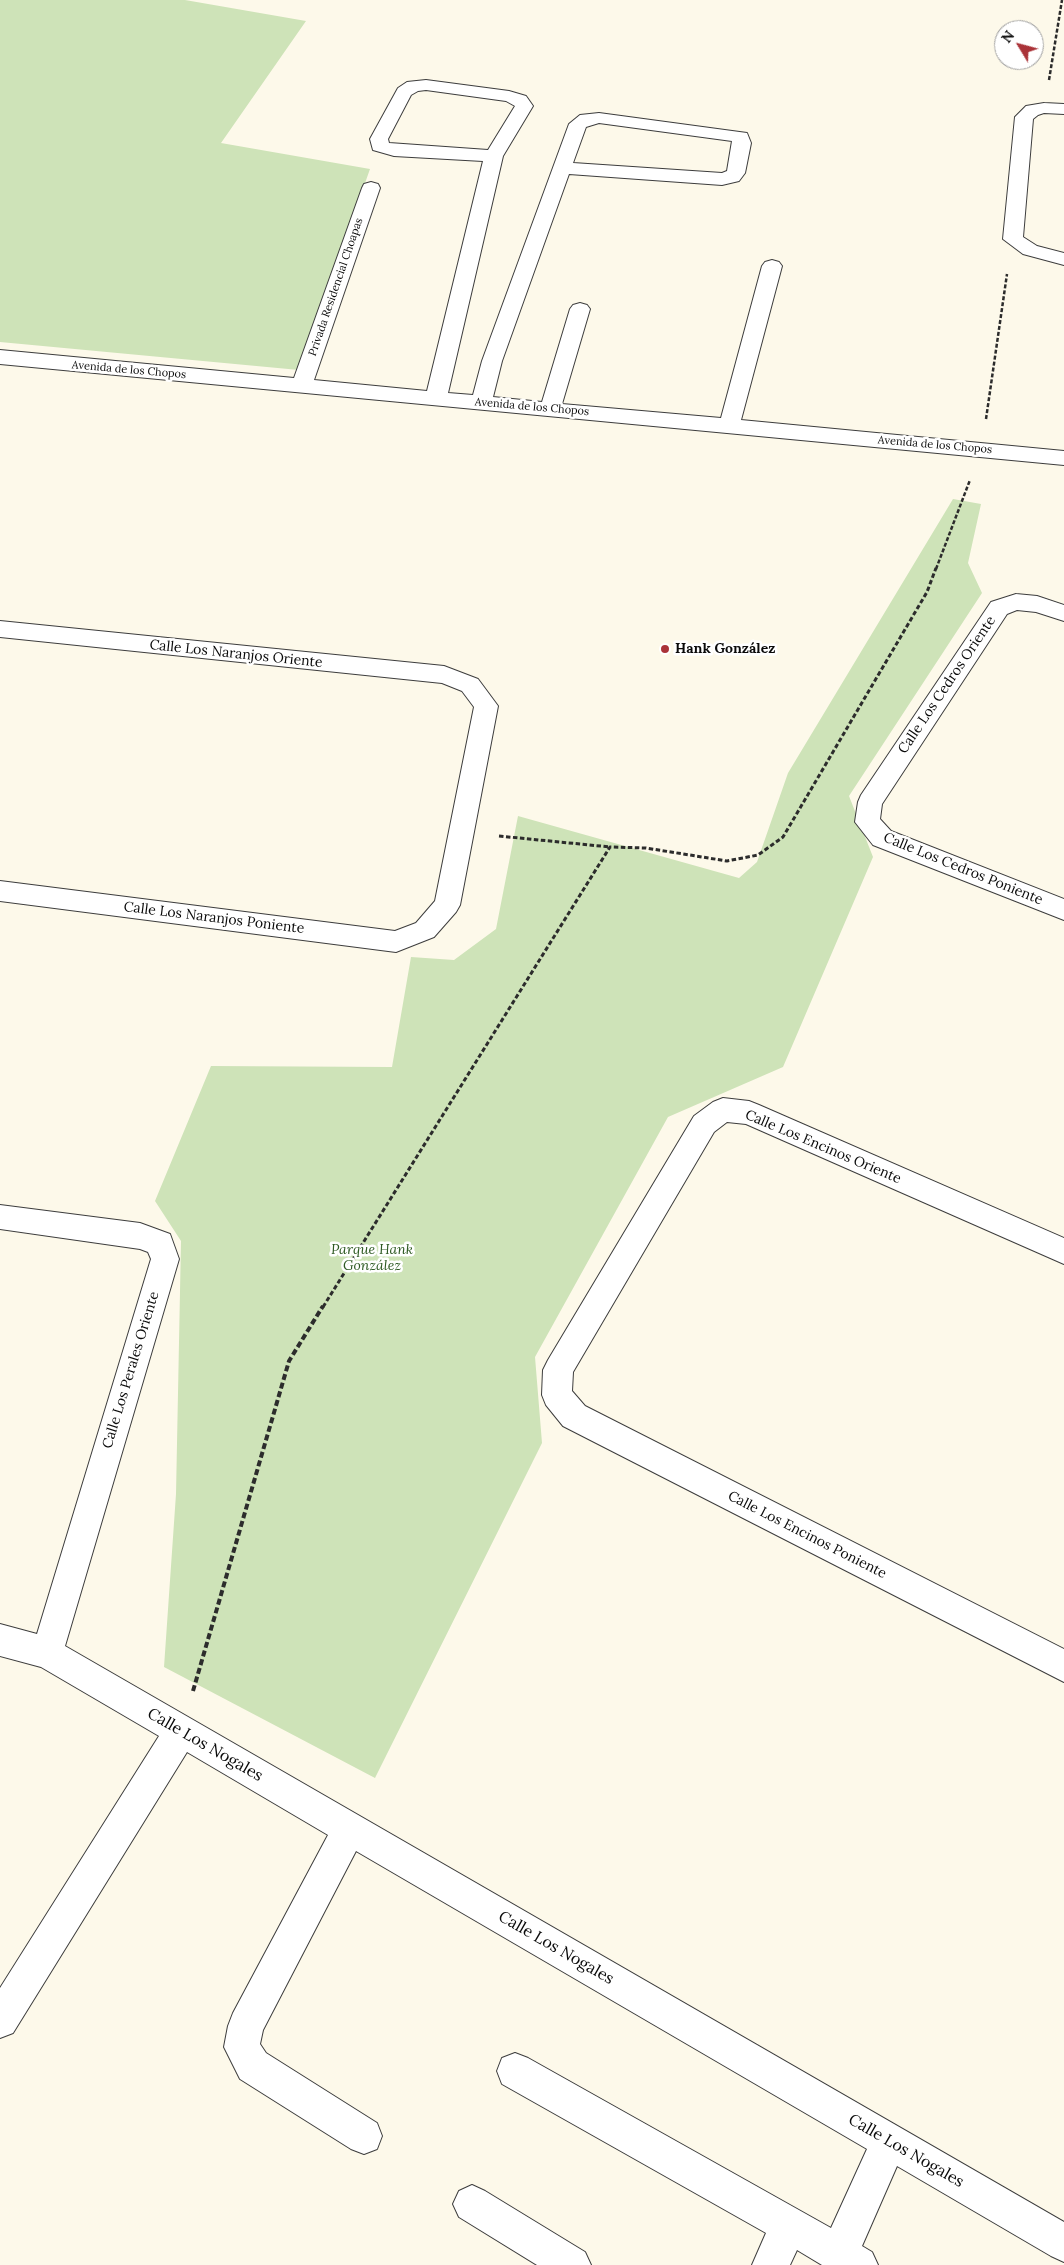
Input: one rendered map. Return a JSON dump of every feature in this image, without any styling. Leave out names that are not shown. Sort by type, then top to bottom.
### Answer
[{"type":"street","points":[[436,398],[494,156],[524,106],[520,100],[509,96],[426,84],[413,86],[404,92],[379,139],[380,146],[394,150],[494,156]]},
{"type":"street","points":[[1054,108],[1032,110],[1024,118],[1013,239],[1030,250],[1052,258],[1064,259]]},
{"type":"street","points":[[481,403],[492,361],[562,168],[578,124],[586,119],[599,118],[732,135],[740,137],[742,143],[736,173],[732,177],[722,179],[562,168]]},
{"type":"street","name":"Privada Residencial Choapas","points":[[302,386],[371,188]]},
{"type":"street","points":[[729,427],[772,266]]},
{"type":"street","points":[[550,409],[580,309]]},
{"type":"street","name":"Avenida de los Chopos","points":[[0,358],[1064,458]]},
{"type":"street","name":"Calle Los Cedros Oriente","points":[[867,822],[870,802],[999,608],[1016,602],[1037,604],[1064,613]]},
{"type":"street","name":"Calle Los Naranjos Oriente","points":[[0,629],[444,675],[470,685],[486,706],[461,832]]},
{"type":"street","name":"Calle Los Cedros Poniente","points":[[867,822],[882,838],[1064,910]]},
{"type":"street","name":"Calle Los Naranjos Poniente","points":[[0,891],[396,942],[425,930],[447,904],[461,832]]},
{"type":"street","name":"Calle Los Encinos Oriente","points":[[557,1395],[558,1370],[704,1124],[723,1110],[749,1113],[1064,1251]]},
{"type":"street","name":"Calle Los Perales Oriente","points":[[0,1217],[140,1236],[160,1243],[165,1259],[47,1653]]},
{"type":"street","name":"Calle Los Encinos Poniente","points":[[557,1395],[574,1416],[1064,1666]]},
{"type":"street","name":"Calle Los Nogales","points":[[0,1640],[47,1653],[1064,2243]]},
{"type":"street","points":[[0,2020],[181,1731]]},
{"type":"street","points":[[350,1829],[246,2026],[242,2047],[253,2066],[364,2136]]},
{"type":"street","points":[[515,2071],[849,2259],[889,2141]]},
{"type":"street","points":[[472,2204],[572,2265]]},
{"type":"street","points":[[771,2265],[789,2225]]},
{"type":"path","points":[[1054,108],[1062,0]]},
{"type":"path","points":[[461,832],[610,847],[646,848],[727,861],[758,855],[782,837],[927,592],[982,449],[1013,239]]},
{"type":"path","points":[[181,1731],[289,1361],[610,847]]},
{"type":"green space","points":[[0,0],[185,0],[306,21],[221,143],[370,169],[299,370],[0,342]]},
{"type":"green space","name":"Parque Hank González","points":[[953,499],[981,504],[968,563],[982,593],[849,796],[873,857],[783,1067],[668,1117],[535,1357],[542,1443],[375,1778],[164,1667],[176,1494],[181,1241],[155,1201],[211,1066],[392,1067],[411,957],[454,960],[496,929],[518,816],[739,878],[757,862],[788,773]]},
{"type":"place","name":"Hank González","points":[[665,649]]}]
